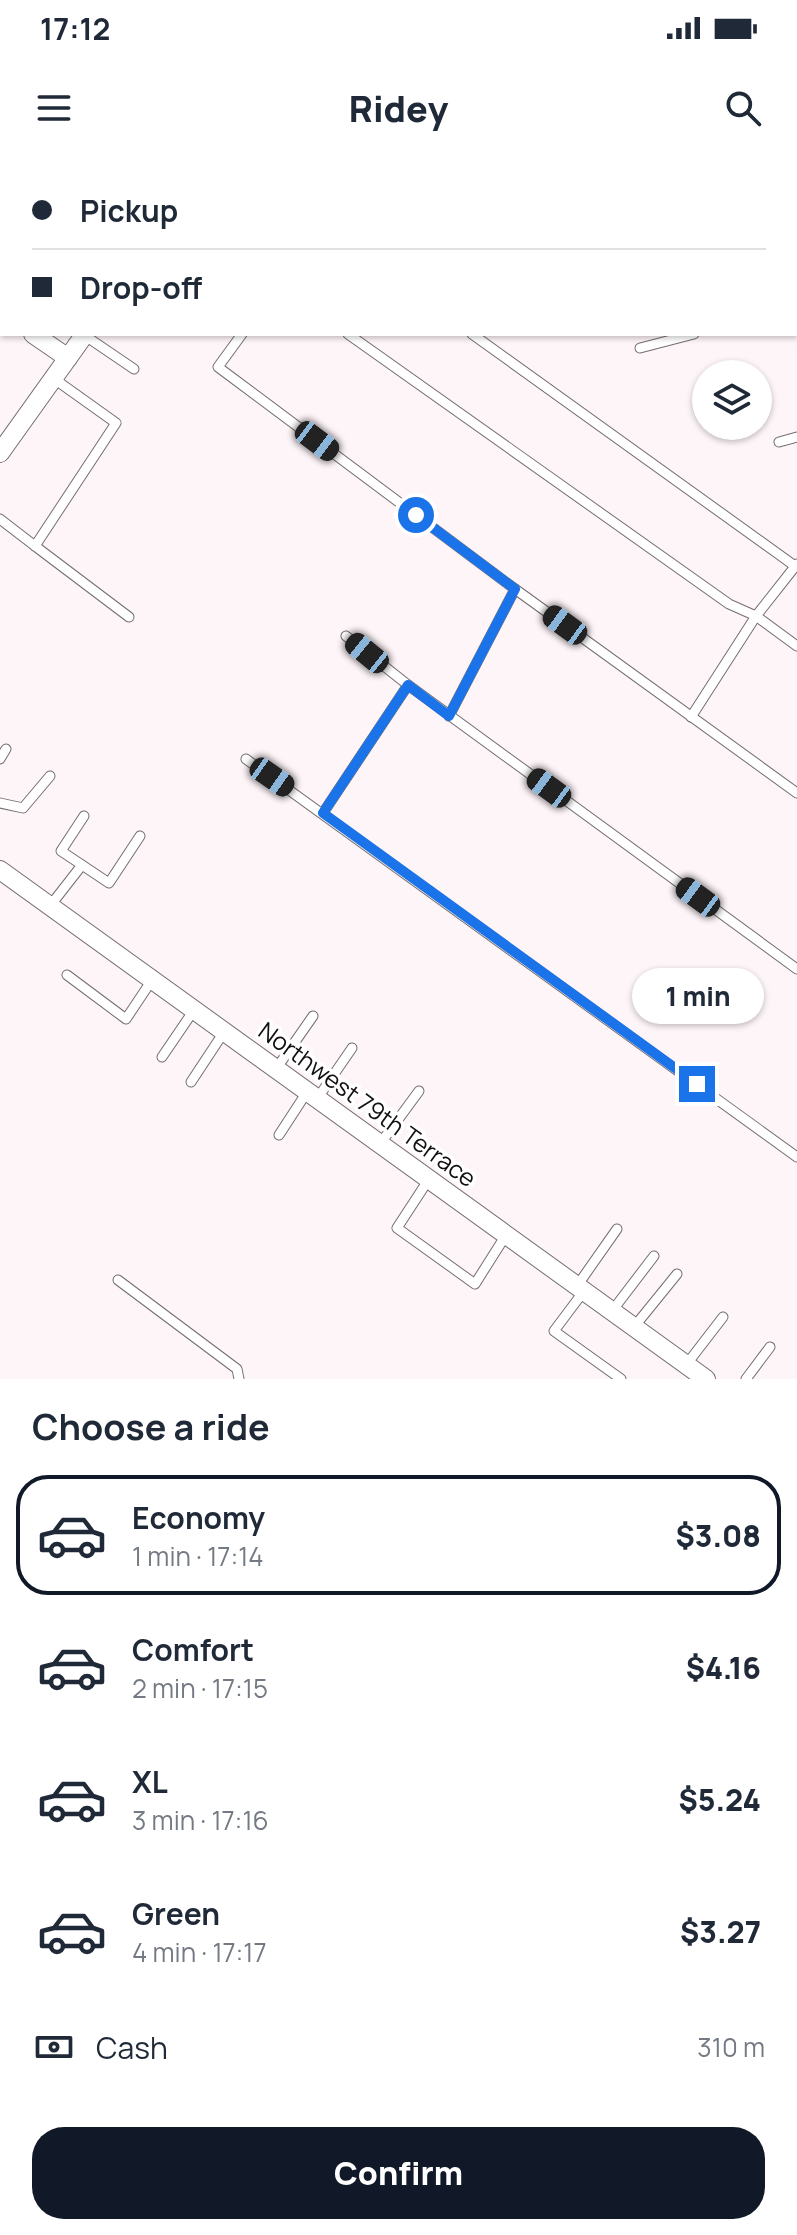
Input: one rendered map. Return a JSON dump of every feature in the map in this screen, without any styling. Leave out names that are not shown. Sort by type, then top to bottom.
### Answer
[{"type":"street","points":[[36,336],[68,358]]},
{"type":"street","points":[[0,453],[84,336]]},
{"type":"street","name":"Northwest 79th Terrace","points":[[0,870],[706,1379]]},
{"type":"lane","points":[[86,336],[134,369]]},
{"type":"lane","points":[[241,336],[218,367],[515,589],[797,793]]},
{"type":"lane","points":[[351,336],[729,604],[756,616],[797,646]]},
{"type":"lane","points":[[475,336],[796,565],[756,616],[691,717]]},
{"type":"lane","points":[[640,348],[686,336]]},
{"type":"lane","points":[[35,546],[116,423],[53,378]]},
{"type":"lane","points":[[779,442],[797,437]]},
{"type":"lane","points":[[0,519],[129,617]]},
{"type":"lane","points":[[449,716],[515,589]]},
{"type":"lane","points":[[346,636],[449,716],[797,969]]},
{"type":"lane","points":[[323,813],[408,685]]},
{"type":"lane","points":[[0,759],[6,749]]},
{"type":"lane","points":[[246,759],[797,1157]]},
{"type":"lane","points":[[0,803],[23,808],[50,776]]},
{"type":"lane","points":[[84,816],[61,851],[109,883],[140,836]]},
{"type":"lane","points":[[50,906],[82,865]]},
{"type":"lane","points":[[67,975],[126,1019],[152,980]]},
{"type":"lane","points":[[162,1057],[194,1010]]},
{"type":"lane","points":[[276,1069],[313,1016]]},
{"type":"lane","points":[[191,1082],[224,1032]]},
{"type":"lane","points":[[279,1135],[352,1048]]},
{"type":"lane","points":[[380,1144],[419,1091]]},
{"type":"lane","points":[[429,1179],[397,1228],[475,1284],[506,1235]]},
{"type":"lane","points":[[617,1229],[554,1331],[621,1379]]},
{"type":"lane","points":[[612,1311],[654,1256]]},
{"type":"lane","points":[[634,1327],[677,1274]]},
{"type":"lane","points":[[118,1280],[237,1369],[239,1379]]},
{"type":"lane","points":[[686,1365],[723,1317]]},
{"type":"lane","points":[[746,1379],[770,1347]]},
{"type":"route","points":[[416,515],[515,589],[449,716],[408,685],[323,813],[697,1084]]}]
